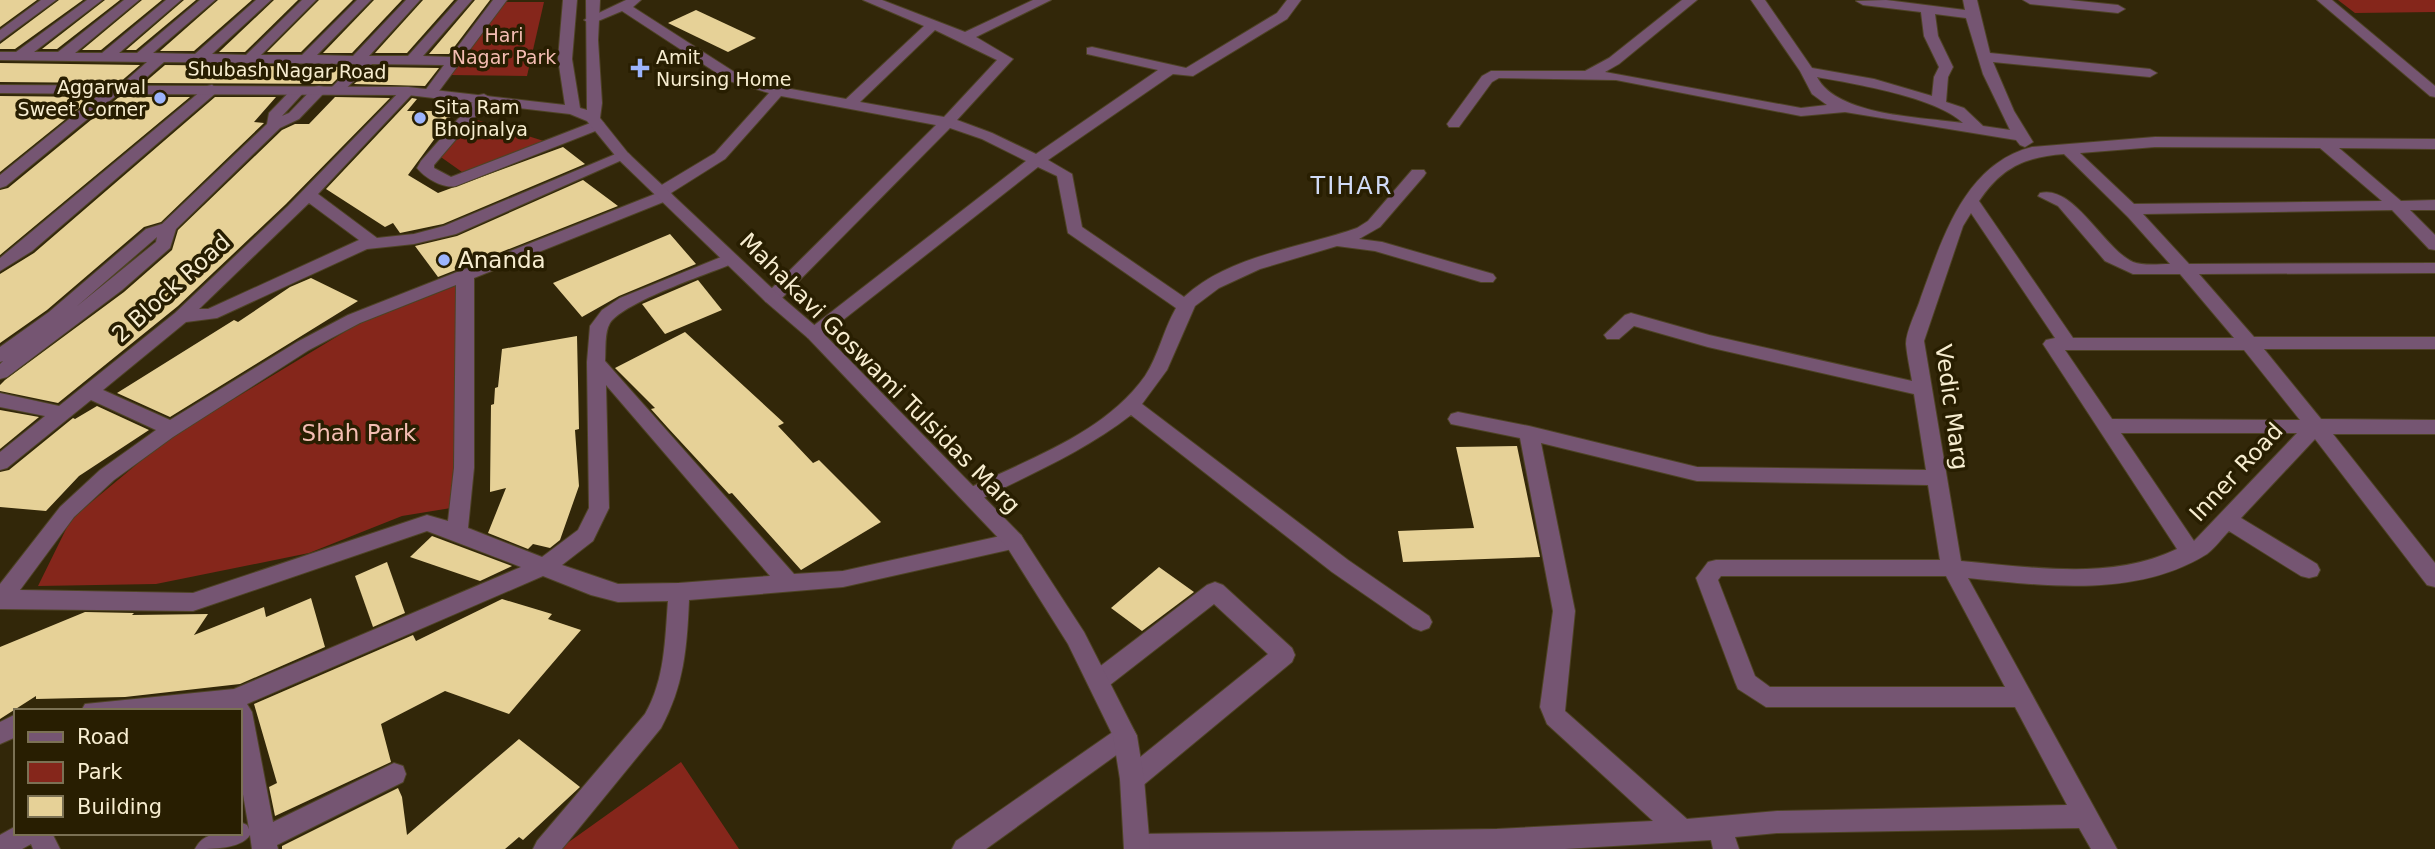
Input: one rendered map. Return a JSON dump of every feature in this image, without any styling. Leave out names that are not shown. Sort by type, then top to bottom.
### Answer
[{"type":"street","points":[[3,33],[49,0]]},
{"type":"street","points":[[20,56],[95,0]]},
{"type":"street","points":[[61,57],[132,0]]},
{"type":"street","points":[[106,57],[174,0]]},
{"type":"street","points":[[141,57],[208,0]]},
{"type":"street","points":[[198,59],[264,0]]},
{"type":"street","points":[[248,60],[309,0]]},
{"type":"street","points":[[305,60],[364,0]]},
{"type":"street","points":[[336,90],[413,0]]},
{"type":"street","points":[[411,61],[465,0]]},
{"type":"street","points":[[431,92],[500,0]]},
{"type":"street","points":[[570,0],[565,59],[573,110]]},
{"type":"street","points":[[484,98],[426,164],[428,171],[450,183],[595,122],[598,104],[593,88],[593,0]]},
{"type":"street","points":[[772,298],[1006,59],[965,37],[870,0]]},
{"type":"street","points":[[965,37],[1044,0]]},
{"type":"street","points":[[1092,51],[1188,73],[1282,16],[1294,0]]},
{"type":"street","points":[[1588,75],[1614,61],[1690,0]]},
{"type":"street","points":[[1758,0],[1807,71],[1816,91],[1845,108]]},
{"type":"street","points":[[1970,0],[1985,57],[2010,118],[2026,144]]},
{"type":"street","points":[[2030,0],[2118,9]]},
{"type":"street","points":[[2324,0],[2435,93]]},
{"type":"street","points":[[1863,1],[1972,15]]},
{"type":"street","points":[[591,20],[630,3],[734,78],[778,91],[947,122],[987,136],[1038,160],[1064,174],[1074,229],[1185,306]]},
{"type":"street","points":[[1927,8],[1931,36],[1946,67],[1941,77],[1938,104]]},
{"type":"street","points":[[849,104],[933,24]]},
{"type":"street","points":[[0,56],[455,61]]},
{"type":"street","points":[[1985,57],[2150,73]]},
{"type":"street","points":[[0,183],[160,58]]},
{"type":"street","points":[[814,334],[1038,160],[1170,69]]},
{"type":"street","points":[[1807,71],[1891,87],[1959,111],[1979,130]]},
{"type":"street","points":[[1454,124],[1492,75],[1588,75],[1634,78],[1801,111],[1845,108],[1979,130],[2026,144]]},
{"type":"street","points":[[0,167],[99,88]]},
{"type":"street","name":"Shubash Nagar Road","points":[[2,90],[121,88],[408,91],[573,110]]},
{"type":"street","points":[[0,266],[212,89]]},
{"type":"street","points":[[0,356],[65,307],[152,233],[167,227],[275,125],[294,116],[319,90]]},
{"type":"street","points":[[275,125],[274,116],[298,91]]},
{"type":"street","name":"2 Block Road","points":[[0,463],[181,317],[308,194],[408,91]]},
{"type":"street","points":[[1,599],[67,512],[107,475],[172,429],[332,330],[663,194],[720,156],[778,91]]},
{"type":"street","name":"Mahakavi Goswami Tulsidas Marg","points":[[573,110],[595,122],[622,156],[772,298],[814,334],[1014,541],[1076,638],[1125,736],[1132,779],[1137,847]]},
{"type":"street","name":"Vedic Marg","points":[[2208,142],[2254,132],[2435,132]]},
{"type":"street","name":"Vedic Marg","points":[[2104,849],[1952,568],[1915,341],[1955,226],[1992,176],[2020,156],[2026,144],[2068,149],[2155,142],[2435,144]]},
{"type":"street","points":[[2324,143],[2396,205],[2435,245]]},
{"type":"street","points":[[2068,149],[2128,209],[2249,345],[2426,556],[2435,579]]},
{"type":"street","points":[[181,317],[211,314],[372,242],[438,234],[622,156]]},
{"type":"street","points":[[972,495],[1106,425],[1132,406],[1157,371],[1185,306],[1201,292],[1247,269],[1363,232],[1374,224],[1418,173]]},
{"type":"street","points":[[308,194],[372,242]]},
{"type":"street","points":[[2046,196],[2064,203],[2111,257],[2125,266],[2142,271],[2435,268]]},
{"type":"street","points":[[1971,201],[2068,344]]},
{"type":"street","points":[[2128,209],[2435,205]]},
{"type":"street","points":[[0,373],[116,286],[164,244],[167,227]]},
{"type":"street","points":[[1335,240],[1376,246],[1487,278]]},
{"type":"street","points":[[121,709],[220,702],[239,707],[544,566],[583,541],[595,523],[599,508],[596,362],[599,326],[608,314],[626,302],[731,258]]},
{"type":"street","points":[[457,532],[464,468],[465,275]]},
{"type":"street","points":[[1613,335],[1631,319],[1707,341],[1923,390]]},
{"type":"street","points":[[2190,552],[2052,344],[2435,343]]},
{"type":"street","points":[[596,362],[789,583]]},
{"type":"street","points":[[89,391],[172,429]]},
{"type":"street","points":[[0,400],[62,413]]},
{"type":"street","points":[[1132,406],[1340,566],[1421,622]]},
{"type":"street","points":[[1458,419],[1529,433],[1697,474],[1937,478]]},
{"type":"street","points":[[2107,426],[2317,425]]},
{"type":"street","name":"Inner Road","points":[[2022,697],[1766,697],[1746,682],[1707,578],[1716,568],[1952,568],[2032,576],[2090,577],[2128,573],[2166,564],[2201,547],[2317,425],[2435,426]]},
{"type":"street","points":[[1529,433],[1564,611],[1552,707],[1555,717],[1682,831]]},
{"type":"street","points":[[2227,519],[2309,569]]},
{"type":"street","points":[[1,599],[193,602],[422,524],[457,532],[599,589],[618,593],[679,592],[843,579],[1014,541]]},
{"type":"street","points":[[1098,681],[1215,591],[1284,655],[1132,779]]},
{"type":"street","points":[[546,849],[653,722],[666,701],[673,679],[679,592]]},
{"type":"street","points":[[242,734],[253,835]]},
{"type":"street","points":[[965,849],[1125,736]]},
{"type":"street","points":[[208,849],[253,835],[394,774]]},
{"type":"street","points":[[1137,847],[1497,845],[1682,831],[1722,838],[1777,822],[2086,816]]},
{"type":"street","points":[[0,848],[23,835]]},
{"type":"green space","points":[[2338,0],[2435,0],[2435,12],[2355,13]]},
{"type":"green space","name":"Hari Nagar Park","points":[[499,2],[544,2],[527,76],[448,75]]},
{"type":"green space","points":[[468,117],[547,142],[462,172],[438,155]]},
{"type":"green space","name":"Shah Park","points":[[463,283],[451,508],[402,516],[309,553],[156,584],[38,586],[71,519],[166,440],[356,325]]},
{"type":"green space","points":[[681,762],[739,849],[559,849]]},
{"type":"building","points":[[0,0],[37,0],[0,27]]},
{"type":"building","points":[[59,0],[83,0],[15,49],[0,49],[0,44]]},
{"type":"building","points":[[105,0],[120,0],[57,49],[42,49]]},
{"type":"building","points":[[142,0],[162,0],[101,50],[82,50]]},
{"type":"building","points":[[184,0],[196,0],[136,50],[126,50]]},
{"type":"building","points":[[218,0],[252,0],[194,51],[160,51]]},
{"type":"building","points":[[274,0],[298,0],[245,52],[219,52]]},
{"type":"building","points":[[319,0],[353,0],[301,52],[267,52]]},
{"type":"building","points":[[374,0],[402,0],[352,53],[323,53]]},
{"type":"building","points":[[423,0],[454,0],[407,53],[375,53]]},
{"type":"building","points":[[475,0],[490,0],[449,54],[429,54]]},
{"type":"building","points":[[696,10],[756,38],[728,52],[668,23]]},
{"type":"building","points":[[0,63],[140,65],[119,83],[0,82]]},
{"type":"building","points":[[165,65],[349,67],[332,84],[144,83]]},
{"type":"building","points":[[373,67],[439,68],[425,86],[354,84]]},
{"type":"building","points":[[0,96],[93,97],[0,172]]},
{"type":"building","points":[[119,97],[190,97],[0,255],[0,190],[8,188]]},
{"type":"building","points":[[215,97],[276,97],[254,122],[264,123],[161,222],[144,227],[47,310],[0,343],[0,274],[34,253]]},
{"type":"building","points":[[335,97],[390,98],[286,204],[178,306],[58,403],[0,391],[0,385],[5,380],[124,292],[172,250],[178,230],[282,130],[295,124],[309,124]]},
{"type":"building","points":[[412,98],[417,99],[407,111],[455,111],[408,175],[438,193],[563,147],[585,164],[443,224],[400,233],[393,223],[385,227],[326,189]]},
{"type":"building","points":[[583,180],[618,206],[438,277],[415,246],[457,236]]},
{"type":"building","points":[[670,234],[696,264],[619,296],[582,317],[553,283]]},
{"type":"building","points":[[311,278],[358,301],[170,417],[117,393],[234,320],[238,322],[290,287]]},
{"type":"building","points":[[698,280],[722,310],[665,334],[642,304]]},
{"type":"building","points":[[685,332],[784,423],[778,426],[813,463],[819,460],[881,522],[801,570],[651,409],[655,408],[615,368]]},
{"type":"building","points":[[577,336],[579,429],[575,430],[579,486],[560,540],[550,548],[533,544],[528,549],[488,533],[506,488],[490,492],[491,405],[494,404],[495,388],[498,387],[502,349]]},
{"type":"building","points":[[97,406],[149,430],[79,476],[46,511],[0,507],[0,472],[9,470],[73,418]]},
{"type":"building","points":[[0,410],[39,417],[0,449]]},
{"type":"building","points":[[1517,446],[1540,557],[1403,562],[1398,531],[1474,528],[1456,447]]},
{"type":"building","points":[[432,536],[512,566],[480,581],[410,557]]},
{"type":"building","points":[[387,562],[405,613],[373,627],[355,576]]},
{"type":"building","points":[[1159,567],[1194,592],[1142,631],[1111,608]]},
{"type":"building","points":[[311,598],[325,647],[240,684],[125,697],[36,699],[36,696],[0,719],[0,647],[85,612],[134,613],[132,615],[208,614],[194,635],[264,607],[266,617]]},
{"type":"building","points":[[502,599],[552,614],[548,619],[581,630],[509,714],[445,691],[381,724],[391,762],[275,816],[269,787],[277,783],[254,704],[413,635],[416,641]]},
{"type":"building","points":[[519,739],[580,787],[523,840],[519,837],[505,849],[282,849],[282,846],[398,788],[402,797],[407,835]]},
{"type":"place","name":"Amit Nursing Home","points":[[640,68]]},
{"type":"place","name":"Aggarwal Sweet Corner","points":[[160,98]]},
{"type":"place","name":"Sita Ram Bhojnalya","points":[[420,118]]},
{"type":"place","name":"Ananda","points":[[444,260]]},
{"type":"district","name":"TIHAR","points":[[1352,186]]}]
